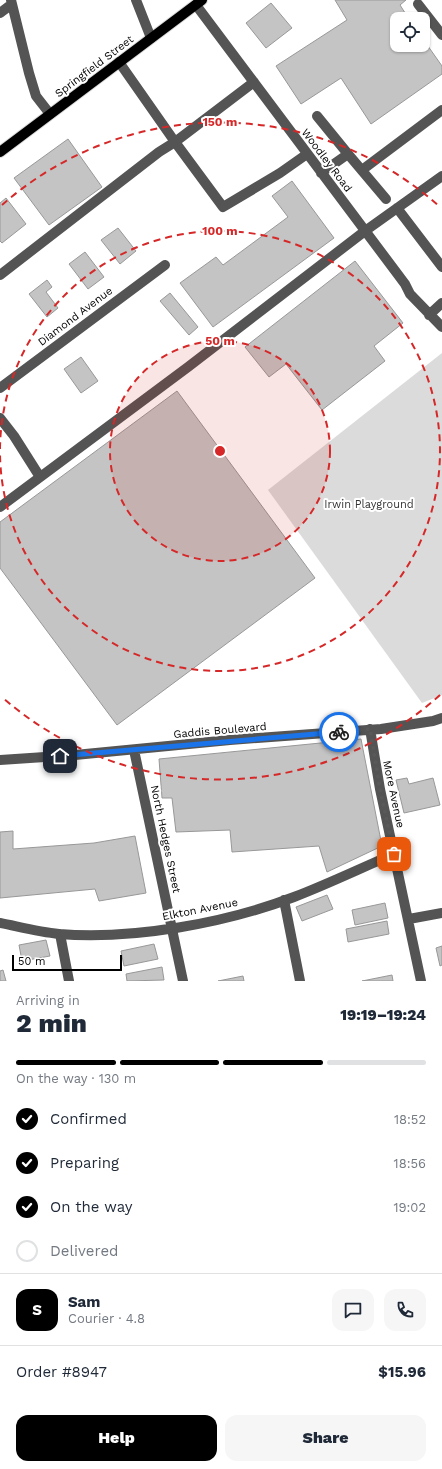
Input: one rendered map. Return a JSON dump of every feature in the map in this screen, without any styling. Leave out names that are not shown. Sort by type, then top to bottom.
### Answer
[{"type":"main road","name":"Springfield Street","points":[[0,152],[199,2]]},
{"type":"street","points":[[136,0],[151,38]]},
{"type":"street","points":[[0,13],[12,2],[36,96],[50,114]]},
{"type":"street","name":"Woodley Road","points":[[199,2],[254,82],[410,294],[442,327]]},
{"type":"street","points":[[418,4],[442,35]]},
{"type":"street","points":[[119,62],[223,207],[280,173],[307,154]]},
{"type":"street","points":[[0,275],[159,152],[175,142],[254,82]]},
{"type":"street","points":[[362,170],[442,110]]},
{"type":"street","points":[[316,116],[386,198]]},
{"type":"street","points":[[321,173],[348,154]]},
{"type":"street","points":[[0,507],[188,368],[365,231],[442,176]]},
{"type":"street","points":[[397,208],[442,267]]},
{"type":"street","name":"Diamond Avenue","points":[[0,388],[165,265]]},
{"type":"street","points":[[429,315],[442,303]]},
{"type":"street","points":[[0,418],[14,436],[40,477]]},
{"type":"street","name":"Gaddis Boulevard","points":[[0,760],[134,750],[370,729],[426,722],[442,718]]},
{"type":"street","name":"More Avenue","points":[[370,729],[380,789],[409,919],[421,981]]},
{"type":"street","name":"North Hedges Street","points":[[134,750],[183,981]]},
{"type":"street","name":"Elkton Avenue","points":[[0,923],[31,930],[60,934],[98,934],[172,928],[212,921],[284,900],[394,854]]},
{"type":"street","points":[[284,900],[300,981]]},
{"type":"street","points":[[409,919],[442,913]]},
{"type":"street","points":[[60,934],[69,981]]},
{"type":"green space","name":"Irwin Playground","points":[[442,353],[442,695],[422,703],[268,490]]},
{"type":"building","points":[[335,0],[406,0],[400,5],[404,12],[390,12],[390,52],[430,52],[430,49],[442,66],[442,74],[371,124],[341,78],[301,104],[276,66],[347,20]]},
{"type":"building","points":[[271,3],[292,28],[266,48],[246,23]]},
{"type":"building","points":[[68,139],[102,187],[49,225],[14,178]]},
{"type":"building","points":[[292,181],[334,238],[213,327],[180,283],[216,257],[223,265],[288,217],[272,196]]},
{"type":"building","points":[[6,198],[26,224],[2,243],[0,241],[0,203]]},
{"type":"building","points":[[118,228],[136,251],[120,264],[101,240]]},
{"type":"building","points":[[85,252],[104,277],[88,289],[69,264]]},
{"type":"building","points":[[355,261],[403,323],[374,346],[385,361],[322,410],[286,364],[269,377],[245,347]]},
{"type":"building","points":[[47,280],[52,287],[46,292],[58,308],[47,317],[29,294]]},
{"type":"building","points":[[170,293],[198,327],[189,335],[160,301]]},
{"type":"building","points":[[81,357],[98,381],[81,393],[64,369]]},
{"type":"building","points":[[177,391],[315,578],[117,725],[0,568],[0,522]]},
{"type":"building","points":[[361,739],[382,846],[327,872],[319,846],[232,852],[230,830],[176,832],[172,798],[162,798],[159,759]]},
{"type":"building","points":[[407,778],[409,784],[433,778],[440,805],[404,813],[396,780]]},
{"type":"building","points":[[13,831],[13,849],[94,843],[135,836],[146,893],[99,901],[95,889],[0,898],[0,832]]},
{"type":"building","points":[[327,895],[333,909],[302,921],[296,907]]},
{"type":"building","points":[[385,903],[388,918],[355,925],[352,910]]},
{"type":"building","points":[[387,921],[389,934],[348,942],[346,929]]},
{"type":"building","points":[[46,940],[50,956],[22,961],[19,945]]},
{"type":"building","points":[[154,944],[158,959],[124,966],[121,951]]},
{"type":"building","points":[[442,946],[442,965],[440,966],[436,948]]},
{"type":"building","points":[[162,967],[164,980],[127,981],[126,974]]},
{"type":"building","points":[[3,970],[6,981],[0,981],[0,971]]},
{"type":"building","points":[[392,975],[393,981],[362,981]]},
{"type":"building","points":[[243,976],[244,981],[218,981]]},
{"type":"way so far","points":[[339,732],[370,729],[380,789],[394,854]]},
{"type":"route","points":[[60,756],[230,740],[339,732]]}]
